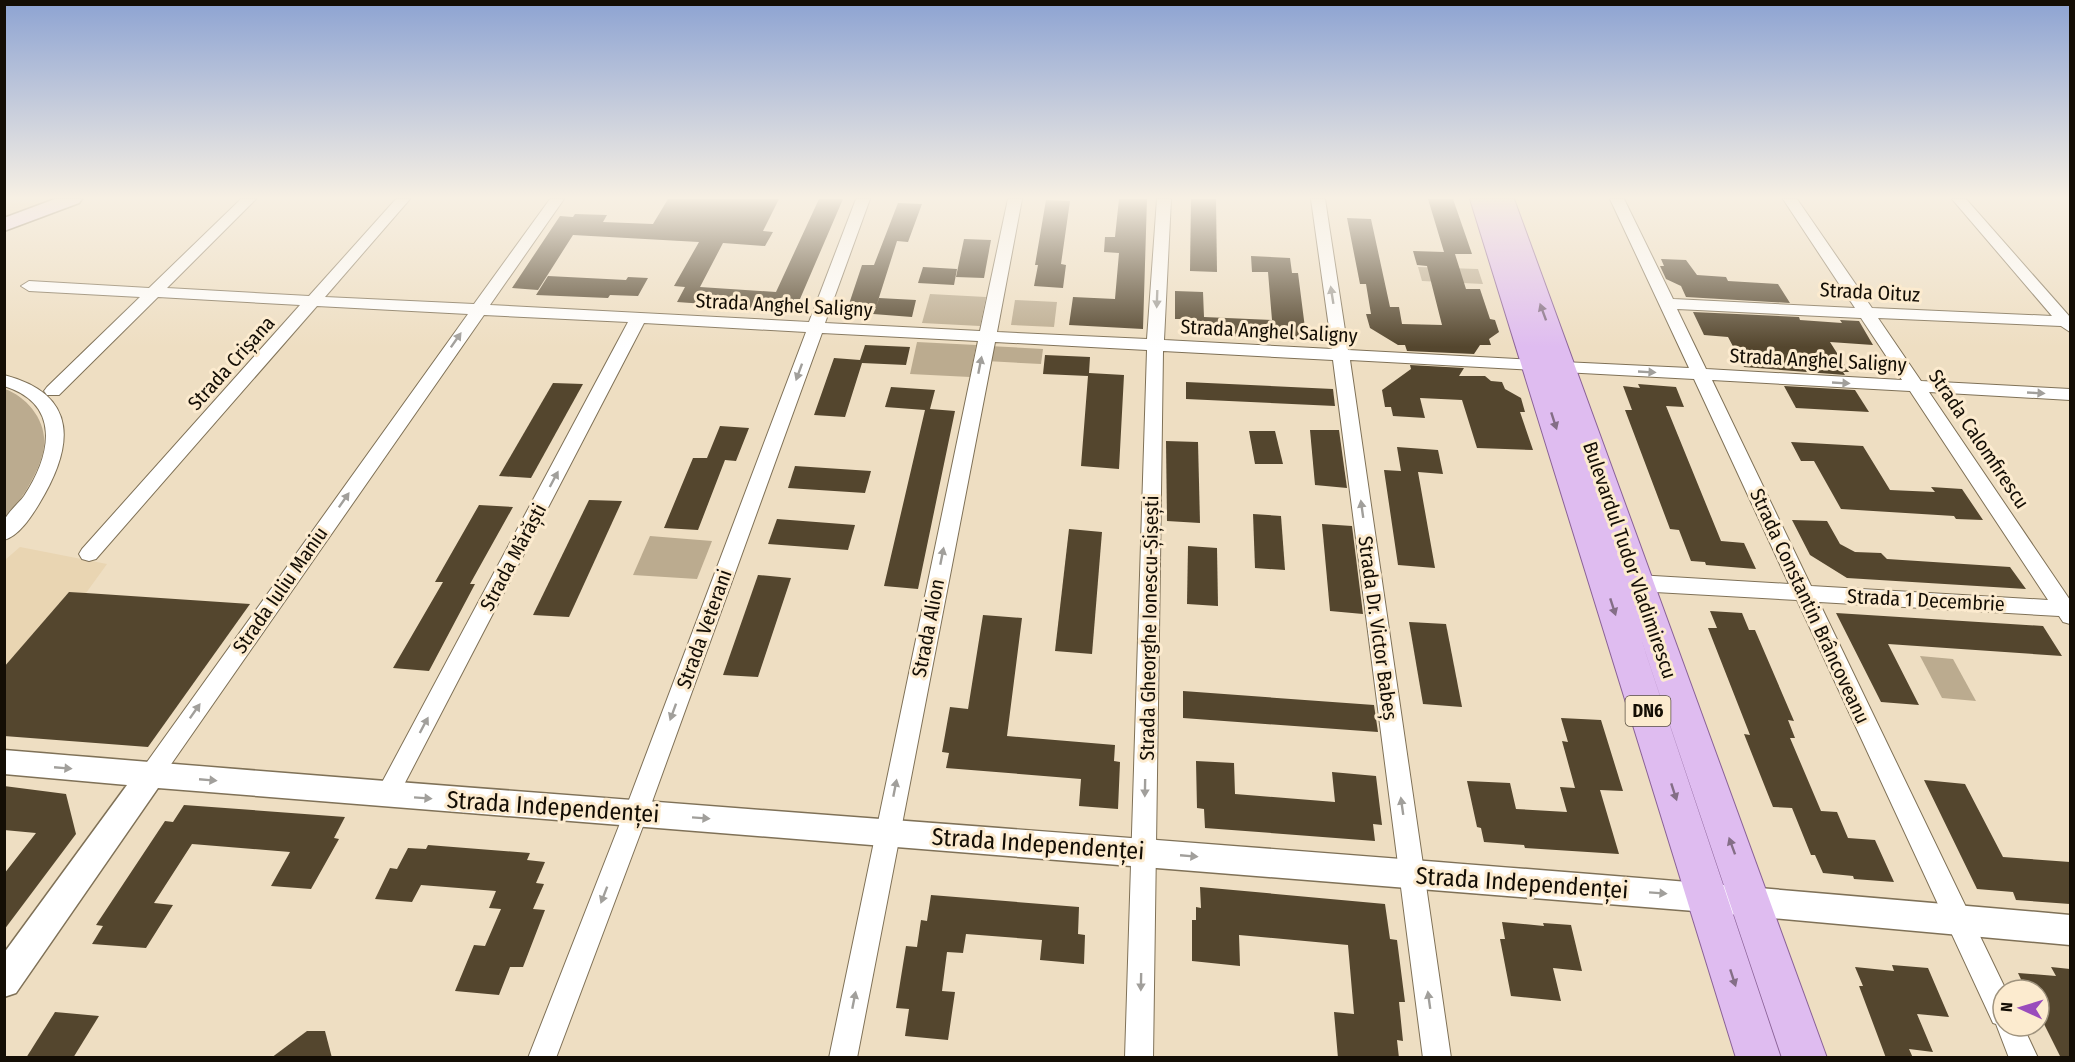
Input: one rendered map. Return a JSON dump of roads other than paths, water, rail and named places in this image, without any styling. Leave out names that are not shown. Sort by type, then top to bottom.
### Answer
[{"type":"main road","name":"Bulevardul Tudor Vladimirescu","points":[[1501,249],[1637,583],[1805,1058]]},
{"type":"main road","name":"Bulevardul Tudor Vladimirescu","points":[[1517,249],[1707,897],[1759,1058]]},
{"type":"street","points":[[53,391],[198,249]]},
{"type":"street","name":"Strada Crișana","points":[[89,554],[360,249]]},
{"type":"street","name":"Strada Iuliu Maniu","points":[[4,981],[521,249]]},
{"type":"street","name":"Strada Veterani","points":[[542,1058],[636,813],[845,249]]},
{"type":"street","name":"Strada Alion","points":[[843,1058],[886,833],[1005,249]]},
{"type":"street","name":"Strada Gheorghe Ionescu-Șișești","points":[[1139,1058],[1155,346],[1162,249]]},
{"type":"street","name":"Strada Dr. Victor Babeș","points":[[1325,249],[1437,1058]]},
{"type":"street","name":"Strada Constantin Brâncoveanu","points":[[1641,249],[1991,988]]},
{"type":"street","name":"Strada Calomfirescu","points":[[1824,249],[2069,611]]},
{"type":"street","points":[[2003,249],[2069,324]]},
{"type":"street","name":"Strada Anghel Saligny","points":[[29,286],[2070,394]]},
{"type":"street","name":"Strada Oituz","points":[[1667,303],[2069,324]]},
{"type":"street","name":"Strada Mărăști","points":[[387,795],[639,317]]},
{"type":"street","points":[[4,380],[30,390],[42,400],[51,413],[56,440],[47,469],[33,498],[4,533]]},
{"type":"street","name":"Strada 1 Decembrie","points":[[1637,583],[2069,611]]},
{"type":"street","name":"Strada Independenței","points":[[4,762],[387,795],[1707,897],[2070,930]]},
{"type":"street","points":[[2015,1038],[2024,1058]]}]
